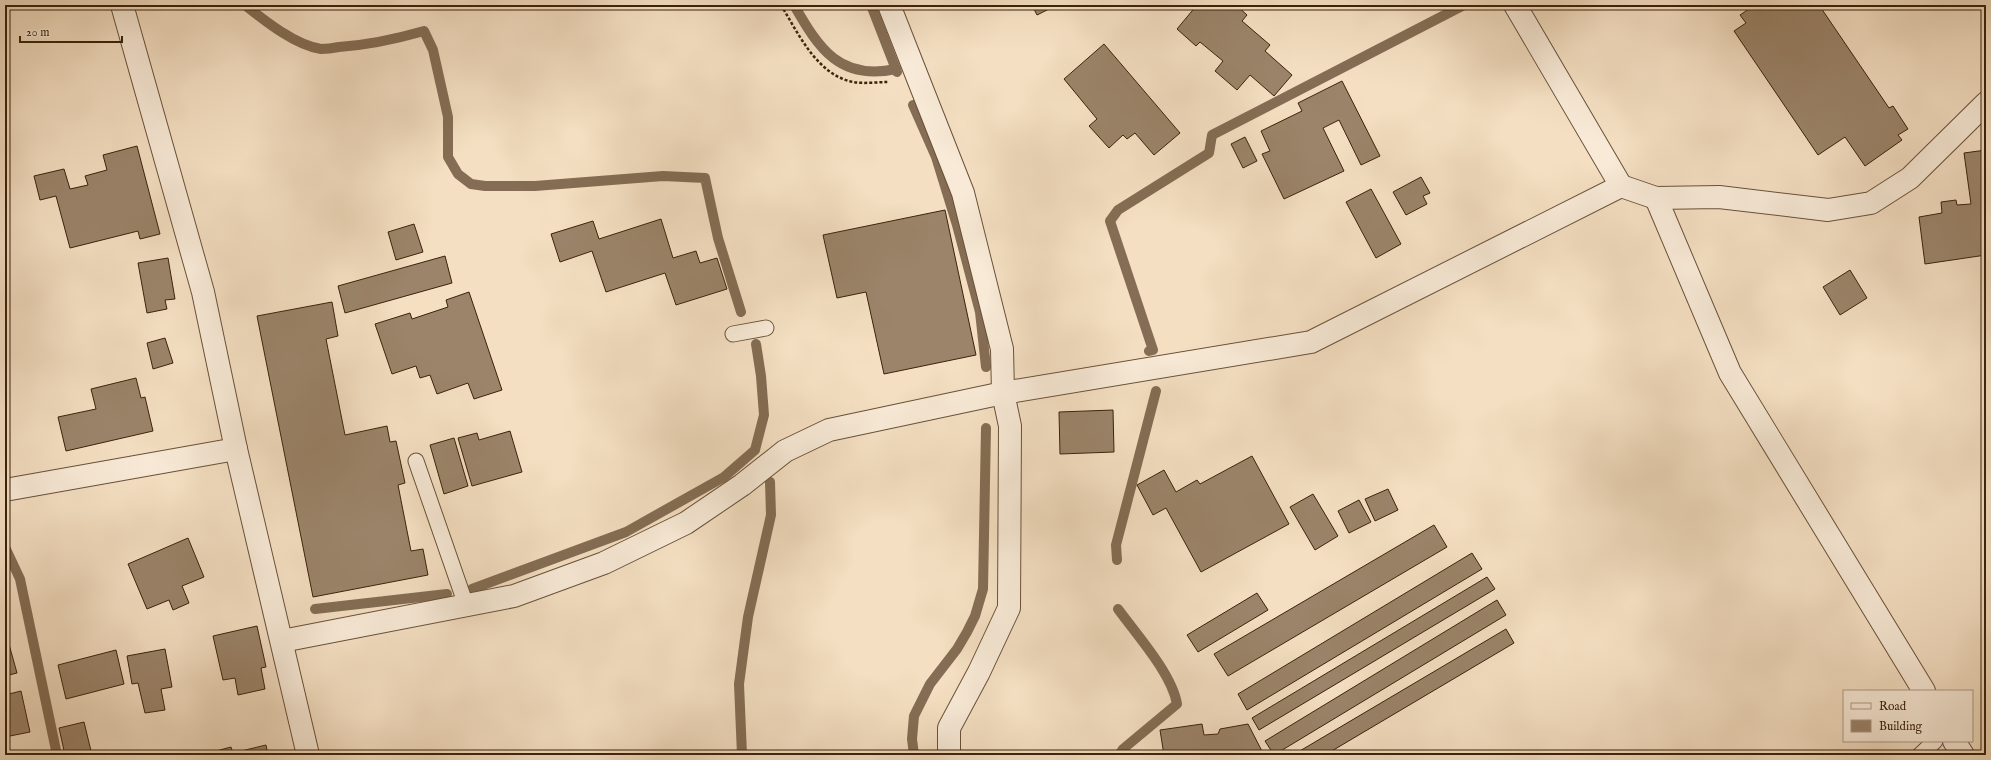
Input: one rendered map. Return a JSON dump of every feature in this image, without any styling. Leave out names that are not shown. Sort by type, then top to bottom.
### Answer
[{"type":"street","points":[[122,5],[203,292],[236,449],[308,755]]},
{"type":"street","points":[[889,5],[963,193],[1002,349],[1003,393],[1010,426],[1009,608],[979,672],[949,728],[949,755]]},
{"type":"street","points":[[1515,5],[1622,186],[1656,198],[1719,197],[1828,210],[1871,203],[1910,178],[1986,103]]},
{"type":"street","points":[[282,641],[514,596],[604,563],[686,523],[742,485],[785,451],[829,430],[1003,393],[1311,342],[1622,186]]},
{"type":"street","points":[[1656,198],[1730,374],[1923,690]]},
{"type":"street","points":[[5,490],[236,449]]},
{"type":"street","points":[[1955,742],[1963,755]]},
{"type":"lane","points":[[733,334],[766,328]]},
{"type":"lane","points":[[416,462],[466,605]]},
{"type":"lane","points":[[1920,755],[1934,742]]},
{"type":"path","points":[[780,5],[800,36],[825,68],[854,82],[918,80]]},
{"type":"building","points":[[1032,5],[1057,5],[1037,15]]},
{"type":"building","points":[[1197,5],[1236,5],[1247,15],[1242,21],[1270,45],[1265,51],[1292,75],[1274,96],[1250,75],[1237,90],[1215,71],[1223,61],[1200,42],[1196,46],[1177,29]]},
{"type":"building","points":[[1755,5],[1819,5],[1889,108],[1893,106],[1908,129],[1898,135],[1902,140],[1865,166],[1845,137],[1818,155],[1734,31],[1746,23],[1740,15]]},
{"type":"building","points":[[1104,44],[1180,133],[1154,155],[1135,133],[1127,139],[1123,135],[1109,148],[1089,126],[1097,119],[1064,79]]},
{"type":"building","points":[[1342,81],[1380,156],[1361,165],[1339,120],[1323,128],[1344,171],[1284,199],[1262,154],[1270,151],[1261,131],[1302,111],[1298,103]]},
{"type":"building","points":[[1245,137],[1257,161],[1243,168],[1231,144]]},
{"type":"building","points":[[137,146],[160,234],[140,239],[138,231],[70,248],[56,196],[40,200],[34,176],[64,169],[70,189],[88,185],[85,176],[107,170],[103,155]]},
{"type":"building","points":[[1986,150],[1986,255],[1925,264],[1919,217],[1942,213],[1941,202],[1956,200],[1957,205],[1971,204],[1964,153]]},
{"type":"building","points":[[1421,177],[1430,193],[1423,196],[1427,204],[1406,215],[1393,192]]},
{"type":"building","points":[[1371,189],[1401,244],[1376,258],[1346,202]]},
{"type":"building","points":[[945,210],[976,355],[884,374],[866,292],[837,298],[823,235]]},
{"type":"building","points":[[661,219],[673,258],[696,251],[700,263],[717,258],[727,289],[676,305],[665,273],[606,292],[592,251],[560,262],[551,234],[593,221],[599,239]]},
{"type":"building","points":[[414,224],[423,252],[396,260],[388,232]]},
{"type":"building","points":[[445,256],[452,283],[345,313],[338,286]]},
{"type":"building","points":[[168,258],[175,299],[165,300],[167,309],[147,313],[138,263]]},
{"type":"building","points":[[1850,270],[1867,298],[1840,315],[1823,287]]},
{"type":"building","points":[[469,292],[502,390],[474,399],[468,383],[437,394],[430,375],[420,378],[416,366],[392,374],[375,324],[410,313],[412,319],[448,307],[446,300]]},
{"type":"building","points":[[332,302],[338,336],[326,339],[345,435],[387,426],[390,442],[396,441],[405,483],[398,485],[411,551],[423,549],[428,575],[313,597],[257,316]]},
{"type":"building","points":[[165,338],[173,363],[153,369],[147,343]]},
{"type":"building","points":[[136,378],[141,398],[145,397],[153,431],[66,451],[58,417],[96,409],[91,389]]},
{"type":"building","points":[[1113,410],[1114,452],[1060,454],[1059,412]]},
{"type":"building","points":[[510,431],[522,472],[472,486],[458,438],[477,433],[479,440]]},
{"type":"building","points":[[454,438],[468,486],[444,494],[430,445]]},
{"type":"building","points":[[1252,456],[1289,524],[1201,572],[1166,508],[1153,515],[1137,485],[1164,470],[1176,492],[1197,480],[1200,484]]},
{"type":"building","points":[[1388,489],[1398,510],[1375,521],[1365,499]]},
{"type":"building","points":[[1313,494],[1338,536],[1315,550],[1290,507]]},
{"type":"building","points":[[1359,500],[1371,522],[1349,533],[1338,511]]},
{"type":"building","points":[[1434,525],[1447,547],[1228,676],[1214,654]]},
{"type":"building","points":[[188,538],[204,577],[182,586],[189,603],[173,610],[169,600],[147,609],[128,564]]},
{"type":"building","points":[[1472,553],[1482,569],[1247,710],[1238,694]]},
{"type":"building","points":[[1487,577],[1495,589],[1259,730],[1252,718]]},
{"type":"building","points":[[1257,593],[1268,610],[1198,652],[1187,635]]},
{"type":"building","points":[[1497,600],[1506,615],[1274,755],[1265,741]]},
{"type":"building","points":[[257,626],[266,667],[261,668],[265,689],[238,695],[235,678],[223,680],[213,636]]},
{"type":"building","points":[[1506,629],[1514,643],[1325,755],[1293,755]]},
{"type":"building","points":[[5,630],[17,673],[5,676]]},
{"type":"building","points":[[165,649],[172,687],[161,689],[165,710],[145,713],[138,683],[132,684],[127,656]]},
{"type":"building","points":[[116,650],[124,684],[66,699],[58,665]]},
{"type":"building","points":[[21,691],[30,732],[10,736],[8,727],[5,728],[5,695]]},
{"type":"building","points":[[84,722],[92,755],[65,755],[59,728]]},
{"type":"building","points":[[1202,724],[1204,735],[1218,734],[1220,729],[1248,724],[1264,755],[1164,755],[1160,730]]},
{"type":"building","points":[[266,745],[268,755],[201,755],[231,747],[233,753]]},
{"type":"waterway","points":[[245,5],[291,38],[311,47],[321,49],[371,43],[424,31],[433,50],[448,117],[448,157],[458,174],[471,184],[485,186],[535,186],[663,176],[705,178],[718,238],[741,312]]},
{"type":"waterway","points":[[794,5],[822,48],[833,58],[846,66],[860,70],[877,72],[896,69]]},
{"type":"waterway","points":[[871,5],[897,72]]},
{"type":"waterway","points":[[1149,351],[1153,350],[1110,221],[1118,210],[1209,153],[1212,135],[1464,5]]},
{"type":"waterway","points":[[913,105],[936,157],[957,225],[980,312],[986,367]]},
{"type":"waterway","points":[[472,589],[626,532],[724,477],[755,450],[764,415],[761,376],[756,344]]},
{"type":"waterway","points":[[1117,560],[1116,545],[1156,391]]},
{"type":"waterway","points":[[914,755],[912,739],[914,716],[930,684],[957,649],[967,632],[975,616],[983,589],[986,428]]},
{"type":"waterway","points":[[742,755],[739,684],[748,617],[771,515],[770,482]]},
{"type":"waterway","points":[[5,547],[20,579],[57,755]]},
{"type":"waterway","points":[[315,609],[447,594]]},
{"type":"waterway","points":[[1118,609],[1153,655],[1174,692],[1177,704],[1123,749],[1119,755]]}]
